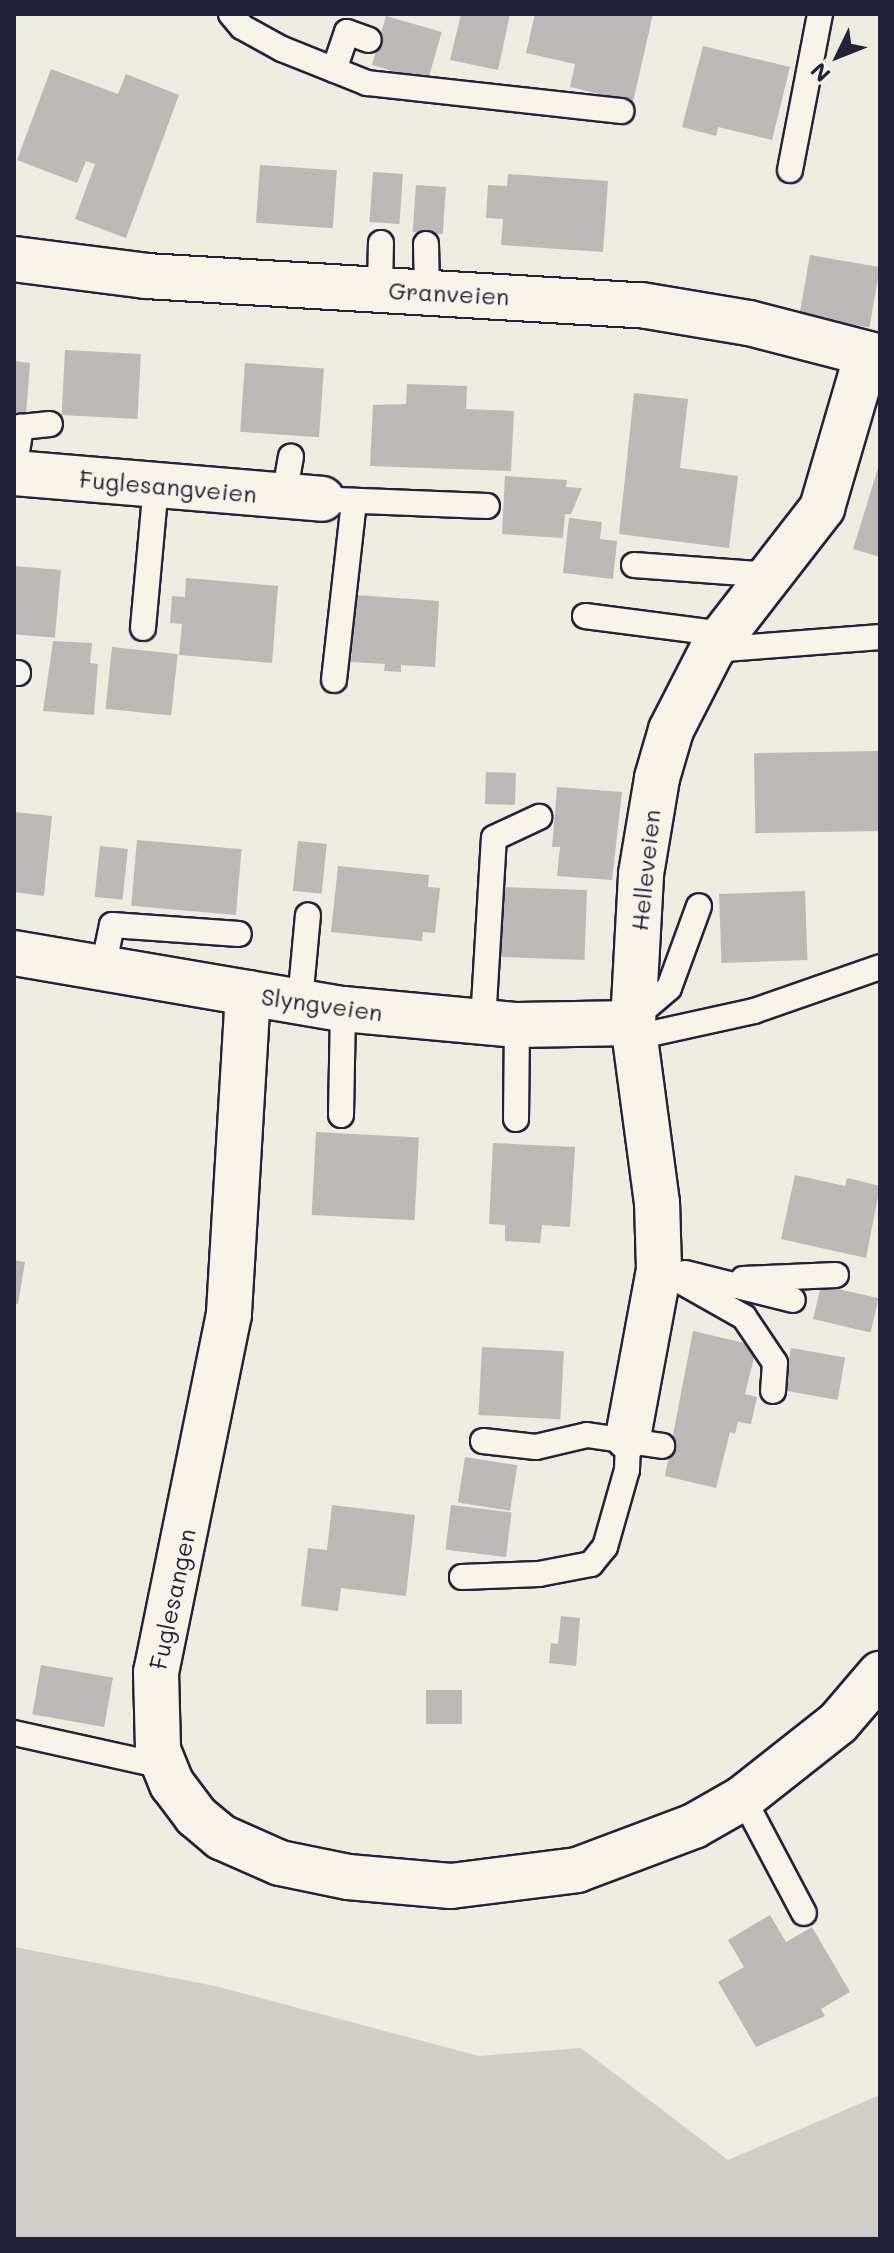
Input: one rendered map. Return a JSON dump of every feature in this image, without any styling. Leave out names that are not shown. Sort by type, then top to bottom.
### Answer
[{"type":"street","name":"Granveien","points":[[14,259],[146,276],[641,305],[749,323],[874,356]]},
{"type":"street","name":"Helleveien","points":[[645,1442],[659,1269],[657,1203],[634,1026],[641,874],[657,778],[671,730],[718,642],[822,508],[874,356]]},
{"type":"street","name":"Fuglesangveien","points":[[14,472],[156,485],[313,488]]},
{"type":"street","name":"Slyngveien","points":[[14,953],[343,1009],[500,1023],[634,1026]]},
{"type":"street","name":"Fuglesangen","points":[[248,993],[229,1314],[156,1672],[153,1721],[163,1766],[196,1816],[251,1851],[311,1872],[451,1886],[577,1870],[694,1826],[743,1798],[838,1723],[880,1674]]},
{"type":"lane","points":[[231,14],[242,27],[282,49],[367,83],[428,93],[476,93],[621,111]]},
{"type":"lane","points":[[790,170],[820,14]]},
{"type":"lane","points":[[334,70],[347,32],[369,40]]},
{"type":"lane","points":[[380,289],[381,243]]},
{"type":"lane","points":[[426,244],[427,292]]},
{"type":"lane","points":[[14,472],[21,427],[50,424]]},
{"type":"lane","points":[[143,628],[156,485]]},
{"type":"lane","points":[[334,680],[313,488],[487,506]]},
{"type":"lane","points":[[634,565],[771,575]]},
{"type":"lane","points":[[585,616],[718,642],[880,637]]},
{"type":"lane","points":[[516,1119],[500,1023],[494,838],[539,817]]},
{"type":"lane","points":[[634,1026],[669,988],[699,906]]},
{"type":"lane","points":[[300,1001],[308,915]]},
{"type":"lane","points":[[103,968],[112,925],[239,934]]},
{"type":"lane","points":[[634,1026],[754,1011],[880,967]]},
{"type":"lane","points":[[341,1115],[343,1009]]},
{"type":"lane","points":[[659,1269],[728,1281],[793,1300]]},
{"type":"lane","points":[[659,1269],[744,1317],[775,1363],[773,1391]]},
{"type":"lane","points":[[728,1281],[836,1275]]},
{"type":"lane","points":[[462,1577],[572,1571],[591,1564],[605,1547],[627,1470],[645,1442],[587,1435],[536,1447],[483,1441]]},
{"type":"lane","points":[[14,1733],[163,1766]]},
{"type":"lane","points":[[743,1798],[804,1913]]},
{"type":"shaded area","points":[[14,1947],[215,1986],[479,2056],[581,2048],[728,2160],[880,2095],[880,2239],[14,2239]]},
{"type":"building","points":[[461,14],[510,14],[498,70],[450,60]]},
{"type":"building","points":[[535,14],[653,14],[633,102],[570,87],[575,64],[526,53]]},
{"type":"building","points":[[386,16],[442,32],[428,81],[372,65]]},
{"type":"building","points":[[703,46],[790,67],[772,140],[718,127],[716,136],[682,127]]},
{"type":"building","points":[[51,69],[118,94],[126,74],[179,95],[126,238],[75,219],[95,164],[86,161],[77,183],[17,160]]},
{"type":"building","points":[[260,165],[337,170],[333,228],[256,223]]},
{"type":"building","points":[[373,172],[403,174],[399,224],[370,222]]},
{"type":"building","points":[[508,174],[608,181],[603,252],[501,245],[503,219],[486,218],[488,185],[507,186]]},
{"type":"building","points":[[416,185],[446,187],[443,234],[413,232]]},
{"type":"building","points":[[810,255],[880,267],[869,327],[799,315]]},
{"type":"building","points":[[65,350],[141,354],[137,419],[62,415]]},
{"type":"building","points":[[14,361],[30,363],[26,415],[14,414]]},
{"type":"building","points":[[245,363],[324,369],[319,437],[240,432]]},
{"type":"building","points":[[407,384],[467,386],[466,409],[514,411],[511,471],[370,466],[373,405],[406,404]]},
{"type":"building","points":[[634,393],[688,399],[680,468],[738,476],[729,548],[619,534]]},
{"type":"building","points":[[880,465],[880,557],[853,549]]},
{"type":"building","points":[[505,476],[567,480],[566,487],[582,488],[571,514],[565,514],[563,538],[502,534]]},
{"type":"building","points":[[569,518],[602,522],[600,539],[617,541],[613,579],[563,573]]},
{"type":"building","points":[[14,566],[61,570],[55,638],[14,634]]},
{"type":"building","points":[[186,578],[278,586],[272,663],[179,655],[182,624],[170,623],[172,596],[185,597]]},
{"type":"building","points":[[356,595],[439,601],[435,667],[401,665],[401,672],[384,671],[385,664],[351,662]]},
{"type":"building","points":[[53,641],[92,643],[90,663],[98,664],[94,715],[43,711]]},
{"type":"building","points":[[112,647],[178,654],[171,716],[106,709]]},
{"type":"building","points":[[878,751],[879,831],[755,833],[754,753]]},
{"type":"building","points":[[486,772],[516,773],[515,805],[485,804]]},
{"type":"building","points":[[557,787],[622,792],[612,880],[557,876],[560,847],[552,847]]},
{"type":"building","points":[[14,812],[52,816],[44,896],[14,892]]},
{"type":"building","points":[[137,840],[242,849],[236,915],[131,906]]},
{"type":"building","points":[[298,841],[327,844],[322,894],[293,891]]},
{"type":"building","points":[[100,846],[128,849],[123,900],[95,897]]},
{"type":"building","points":[[338,866],[429,875],[428,887],[440,888],[435,933],[423,932],[422,941],[331,932]]},
{"type":"building","points":[[501,887],[587,890],[585,960],[499,957]]},
{"type":"building","points":[[805,891],[807,960],[721,963],[719,894]]},
{"type":"building","points":[[316,1132],[419,1137],[415,1220],[312,1215]]},
{"type":"building","points":[[493,1143],[575,1147],[570,1227],[542,1225],[540,1243],[505,1241],[505,1225],[489,1224]]},
{"type":"building","points":[[795,1175],[845,1186],[847,1178],[880,1186],[866,1258],[781,1239]]},
{"type":"building","points":[[14,1260],[25,1262],[18,1304],[14,1303]]},
{"type":"building","points":[[821,1285],[878,1298],[871,1332],[813,1319]]},
{"type":"building","points":[[693,1331],[757,1346],[745,1394],[757,1397],[751,1424],[738,1422],[735,1434],[730,1432],[716,1488],[665,1476]]},
{"type":"building","points":[[482,1347],[564,1351],[560,1419],[478,1415]]},
{"type":"building","points":[[791,1348],[845,1358],[838,1400],[784,1390]]},
{"type":"building","points":[[465,1457],[517,1465],[510,1511],[458,1502]]},
{"type":"building","points":[[332,1505],[415,1515],[406,1596],[341,1588],[338,1611],[301,1606],[308,1548],[327,1550]]},
{"type":"building","points":[[451,1505],[512,1512],[506,1557],[446,1550]]},
{"type":"building","points":[[561,1616],[580,1618],[576,1666],[549,1663],[551,1643],[558,1644]]},
{"type":"building","points":[[41,1665],[113,1678],[104,1727],[32,1714]]},
{"type":"building","points":[[426,1690],[462,1690],[462,1724],[426,1724]]},
{"type":"building","points":[[770,1915],[786,1942],[812,1927],[850,1992],[821,2009],[825,2016],[756,2047],[718,1982],[744,1967],[728,1940]]}]
